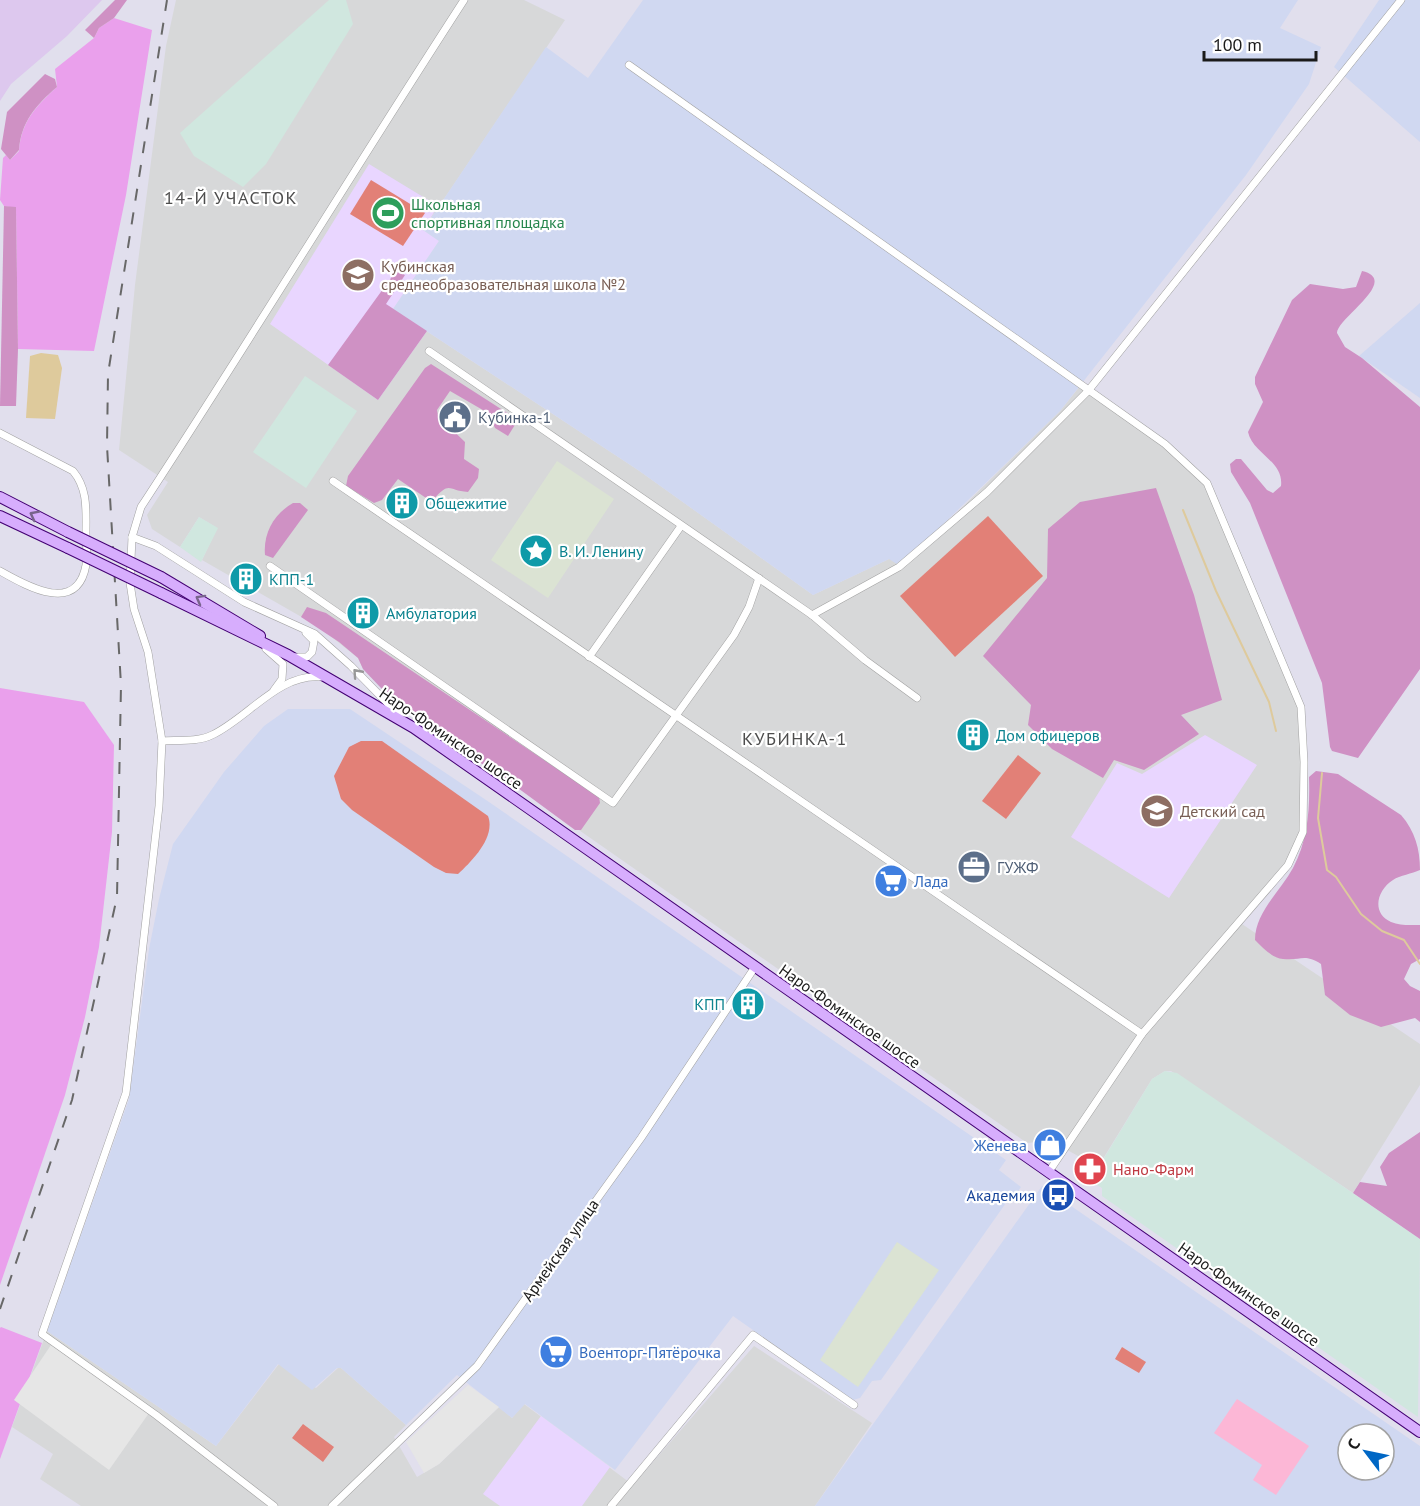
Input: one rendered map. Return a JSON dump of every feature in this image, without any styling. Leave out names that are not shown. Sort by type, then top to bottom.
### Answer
[{"type":"main road","name":"Наро-Фоминское шоссе","points":[[0,497],[161,577],[224,613],[286,654]]},
{"type":"main road","name":"Наро-Фоминское шоссе","points":[[0,516],[286,654],[414,728],[1420,1432]]},
{"type":"street","points":[[274,1506],[156,1415],[43,1337],[42,1327],[126,1093],[159,806],[162,741],[148,652],[134,609],[130,583],[132,537],[141,507],[262,323],[364,154],[464,0]]},
{"type":"street","points":[[812,615],[899,567],[987,492],[1088,391],[1401,0]]},
{"type":"street","points":[[629,65],[1165,444],[1207,483],[1301,707],[1304,762],[1303,832],[1288,865],[1142,1034],[1048,1173]]},
{"type":"street","points":[[429,351],[812,615],[865,660],[917,698]]},
{"type":"street","points":[[0,432],[74,471],[81,480],[87,507],[86,566],[73,588],[62,594],[49,593],[30,588],[0,570]]},
{"type":"street","points":[[333,481],[675,717],[1142,1034]]},
{"type":"street","points":[[589,657],[681,526]]},
{"type":"street","points":[[132,537],[156,546],[244,602],[315,634],[331,646],[382,700],[414,728]]},
{"type":"street","points":[[270,566],[613,803],[734,635],[749,607],[759,578]]},
{"type":"street","points":[[286,654],[307,657],[314,647],[310,637],[299,627]]},
{"type":"street","points":[[162,741],[210,737],[236,722],[270,694],[282,679],[283,664],[254,640]]},
{"type":"street","points":[[270,694],[305,677],[332,679]]},
{"type":"street","name":"Армейская улица","points":[[332,1506],[477,1366],[641,1138],[755,967]]},
{"type":"street","points":[[611,1506],[753,1335],[854,1405]]},
{"type":"shaded area","points":[[0,0],[102,0],[67,36],[11,84],[0,101]]},
{"type":"shaded area","points":[[115,0],[127,0],[114,18],[99,28],[94,38],[85,30]]},
{"type":"shaded area","name":"Кубинка-1","points":[[176,0],[524,0],[565,20],[423,230],[393,309],[638,470],[813,595],[889,559],[940,529],[1060,411],[1080,386],[1165,444],[1207,483],[1301,707],[1303,832],[1288,865],[1239,922],[1420,1044],[1420,1085],[1353,1193],[1171,1071],[1165,1071],[1152,1079],[1098,1167],[1060,1146],[1054,1153],[1038,1142],[1027,1143],[496,772],[467,755],[452,735],[427,718],[410,714],[400,708],[363,669],[358,658],[319,627],[202,560],[217,528],[199,517],[180,547],[152,529],[147,515],[168,482],[119,450],[135,285],[166,46]]},
{"type":"shaded area","points":[[329,0],[346,0],[353,24],[266,164],[243,187],[194,156],[180,133]]},
{"type":"shaded area","points":[[643,0],[1298,0],[1280,28],[1321,47],[1309,84],[1246,175],[1060,411],[900,566],[889,559],[813,595],[638,470],[393,309],[439,241],[423,230],[546,47],[588,78]]},
{"type":"shaded area","points":[[1379,0],[1420,0],[1420,142],[1334,67]]},
{"type":"shaded area","points":[[114,18],[152,30],[126,195],[94,351],[18,349],[16,208],[4,206],[0,200],[3,158],[6,155],[10,160],[19,151],[26,123],[42,101],[57,87],[55,69],[94,38],[99,28]]},
{"type":"shaded area","points":[[45,74],[55,79],[57,87],[42,100],[31,115],[23,131],[19,150],[10,160],[1,149],[7,112]]},
{"type":"shaded area","name":"Кубинская среднеобразовательная школа №2","points":[[369,164],[438,206],[423,230],[439,241],[393,309],[427,331],[378,400],[270,324]]},
{"type":"shaded area","name":"Школьная спортивная площадка","points":[[371,180],[425,213],[403,246],[350,214]]},
{"type":"shaded area","points":[[4,206],[16,207],[18,349],[16,406],[0,406]]},
{"type":"shaded area","points":[[396,271],[405,275],[386,304],[427,331],[378,400],[328,365]]},
{"type":"shaded area","points":[[1362,271],[1372,276],[1375,282],[1371,291],[1346,318],[1337,333],[1345,347],[1362,358],[1420,407],[1420,669],[1358,758],[1332,751],[1330,747],[1322,683],[1250,503],[1231,472],[1230,464],[1236,459],[1241,459],[1267,490],[1273,493],[1281,486],[1278,470],[1251,440],[1248,432],[1263,402],[1255,384],[1255,377],[1292,300],[1310,284],[1343,289],[1356,287]]},
{"type":"shaded area","points":[[1420,303],[1420,398],[1359,356]]},
{"type":"shaded area","points":[[41,353],[58,355],[62,368],[55,419],[26,418],[30,356]]},
{"type":"shaded area","points":[[431,364],[518,420],[508,436],[495,428],[488,413],[450,391],[437,410],[438,416],[465,442],[464,459],[479,469],[478,478],[468,492],[446,488],[433,500],[429,500],[398,479],[382,500],[374,503],[346,486],[348,476],[425,368]]},
{"type":"shaded area","points":[[305,376],[357,411],[306,488],[253,452]]},
{"type":"shaded area","points":[[557,461],[614,499],[548,598],[491,560]]},
{"type":"shaded area","points":[[1156,488],[1194,595],[1222,700],[1181,715],[1199,734],[1144,770],[1114,760],[1103,778],[1052,749],[1028,725],[1031,705],[983,656],[1047,578],[1048,529],[1080,502]]},
{"type":"shaded area","points":[[293,503],[300,503],[308,510],[273,558],[265,555],[266,539],[271,525],[286,507]]},
{"type":"shaded area","points":[[988,516],[1043,576],[955,657],[900,596]]},
{"type":"shaded area","points":[[199,517],[218,528],[201,562],[180,547]]},
{"type":"shaded area","points":[[307,607],[326,613],[599,797],[600,803],[581,830],[575,830],[496,772],[467,755],[452,735],[427,718],[410,714],[400,708],[363,669],[358,658],[339,642],[301,617]]},
{"type":"shaded area","points":[[0,688],[84,702],[114,745],[112,832],[99,947],[85,1017],[65,1095],[0,1285]]},
{"type":"shaded area","points":[[288,709],[350,709],[489,802],[1006,1160],[999,1170],[1021,1187],[1016,1194],[1013,1193],[881,1380],[872,1381],[860,1398],[853,1400],[733,1316],[615,1470],[525,1404],[512,1418],[457,1375],[406,1425],[341,1368],[337,1368],[312,1390],[278,1364],[216,1446],[47,1331],[129,1099],[149,949],[173,844],[224,772],[264,726]]},
{"type":"shaded area","name":"Детский сад","points":[[1205,735],[1257,765],[1169,898],[1071,837],[1117,763],[1142,774]]},
{"type":"shaded area","points":[[361,741],[382,741],[488,816],[490,824],[486,840],[476,855],[458,874],[446,873],[434,867],[352,810],[341,799],[334,776],[349,747]]},
{"type":"shaded area","points":[[1018,755],[1041,773],[1006,819],[982,801]]},
{"type":"shaded area","points":[[1316,771],[1338,774],[1401,815],[1413,834],[1418,848],[1420,870],[1396,878],[1387,884],[1378,901],[1381,913],[1391,922],[1402,925],[1420,925],[1420,959],[1411,964],[1404,979],[1410,986],[1420,991],[1420,1022],[1415,1018],[1381,1027],[1350,1015],[1325,995],[1321,964],[1306,958],[1275,957],[1255,940],[1259,920],[1288,877],[1302,846],[1307,824],[1309,777]]},
{"type":"shaded area","points":[[1165,1071],[1177,1073],[1420,1239],[1418,1417],[1102,1196],[1102,1188],[1090,1181],[1152,1079]]},
{"type":"shaded area","points":[[1420,1132],[1420,1239],[1353,1193],[1360,1182],[1387,1186],[1380,1167],[1389,1153]]},
{"type":"shaded area","points":[[1042,1186],[1385,1422],[1336,1422],[1336,1482],[1396,1482],[1396,1429],[1420,1446],[1420,1506],[815,1506]]},
{"type":"shaded area","points":[[897,1242],[939,1270],[858,1387],[820,1360]]},
{"type":"shaded area","points":[[0,1328],[42,1343],[0,1459]]},
{"type":"shaded area","points":[[47,1331],[216,1446],[279,1364],[316,1388],[338,1368],[341,1368],[406,1425],[394,1437],[417,1477],[439,1464],[499,1407],[512,1418],[524,1404],[633,1485],[754,1346],[872,1423],[815,1506],[81,1506],[40,1479],[53,1454],[12,1427]]},
{"type":"shaded area","points":[[51,1345],[149,1413],[109,1470],[14,1400]]},
{"type":"shaded area","points":[[1122,1347],[1146,1362],[1139,1373],[1115,1359]]},
{"type":"shaded area","points":[[468,1385],[499,1407],[439,1464],[424,1473],[406,1442]]},
{"type":"shaded area","points":[[1237,1399],[1309,1446],[1276,1495],[1253,1480],[1262,1465],[1214,1433]]},
{"type":"shaded area","points":[[541,1416],[610,1467],[582,1506],[500,1506],[483,1494]]},
{"type":"shaded area","points":[[303,1424],[334,1447],[323,1462],[292,1438]]},
{"type":"waterway","points":[[1183,510],[1216,591],[1269,702],[1276,731]]},
{"type":"waterway","points":[[1322,773],[1318,818],[1327,870],[1336,877],[1361,914],[1382,931],[1404,940],[1420,964]]},
{"type":"railway","points":[[0,1309],[72,1100],[117,897],[121,685],[107,446],[108,374],[167,0]]},
{"type":"place","name":"Школьная спортивная площадка","points":[[388,213]]},
{"type":"place","name":"Кубинская среднеобразовательная школа №2","points":[[358,275]]},
{"type":"place","name":"Кубинка-1","points":[[455,417]]},
{"type":"place","name":"Общежитие","points":[[402,503]]},
{"type":"place","name":"В. И. Ленину","points":[[536,551]]},
{"type":"place","name":"КПП-1","points":[[246,579]]},
{"type":"place","name":"Амбулатория","points":[[363,613]]},
{"type":"place","name":"Дом офицеров","points":[[973,735]]},
{"type":"place","name":"Детский сад","points":[[1157,811]]},
{"type":"place","name":"ГУЖФ","points":[[974,867]]},
{"type":"place","name":"Лада","points":[[891,881]]},
{"type":"place","name":"КПП","points":[[748,1004]]},
{"type":"place","name":"Женева","points":[[1050,1145]]},
{"type":"place","name":"Нано-Фарм","points":[[1090,1169]]},
{"type":"place","name":"Академия","points":[[1058,1195]]},
{"type":"place","name":"Военторг-Пятёрочка","points":[[556,1352]]},
{"type":"district","name":"14-Й УЧАСТОК","points":[[231,198]]},
{"type":"district","name":"КУБИНКА-1","points":[[795,739]]}]
